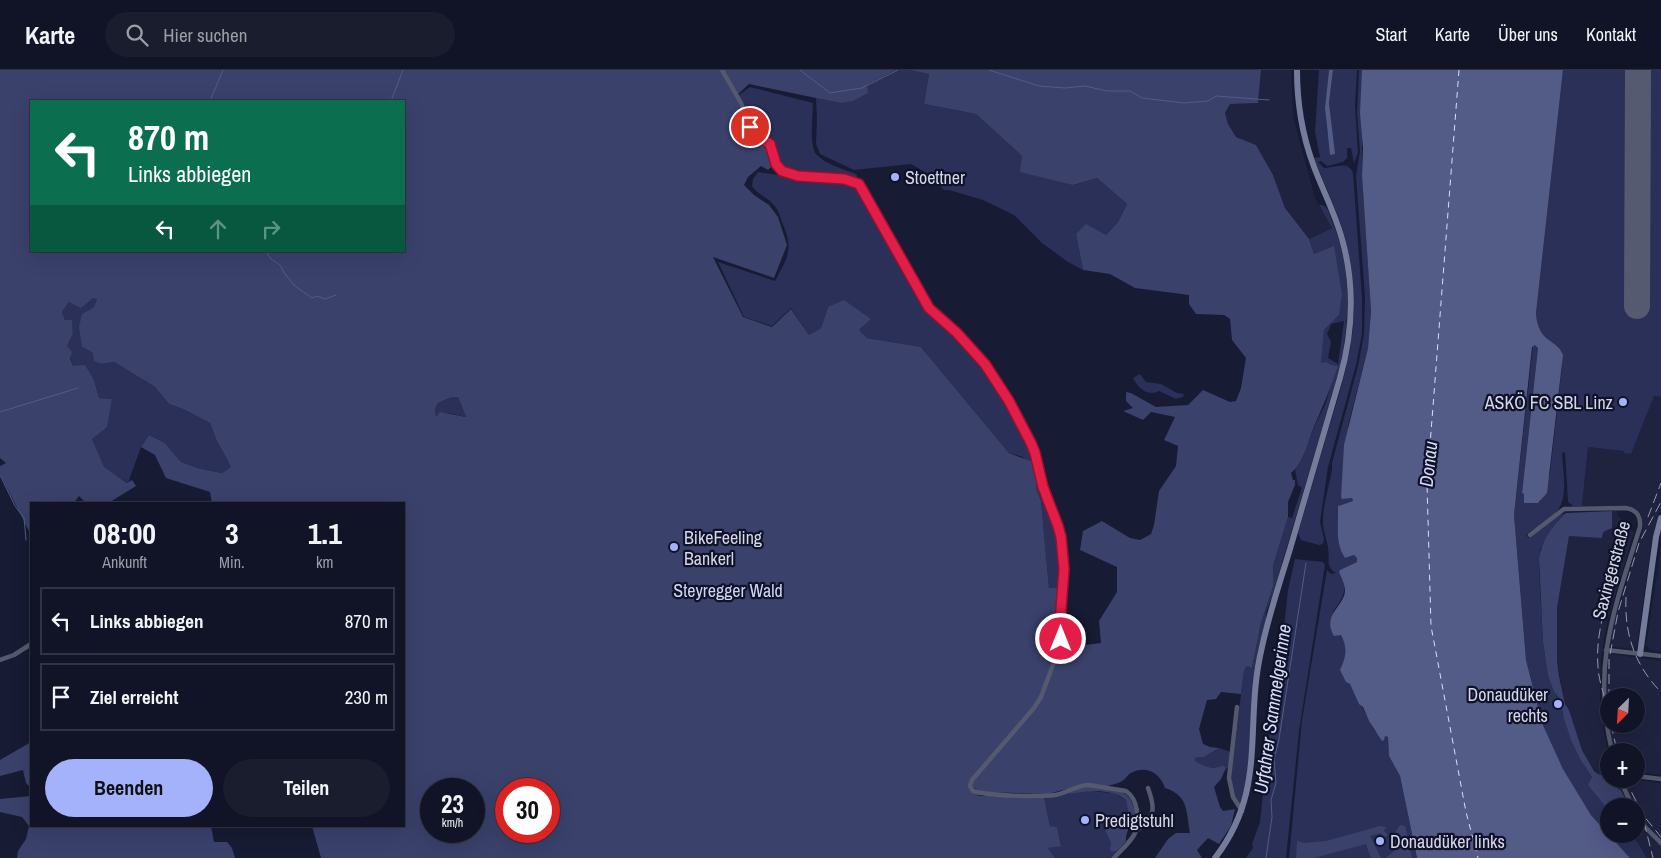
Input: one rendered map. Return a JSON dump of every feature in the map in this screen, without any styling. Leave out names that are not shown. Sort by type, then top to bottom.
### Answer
[{"type":"main road","points":[[1215,858],[1232,832],[1242,811],[1248,789],[1252,766],[1255,692],[1260,656],[1340,378],[1347,351],[1350,324],[1350,288],[1344,247],[1307,145],[1300,111],[1297,70]]},
{"type":"main road","points":[[1640,654],[1655,550],[1661,522]]},
{"type":"street","points":[[722,70],[741,103],[751,130],[770,144],[776,164],[782,171],[798,176],[844,179],[859,184],[929,308],[957,333],[985,364],[1009,401],[1035,453],[1043,487],[1061,537],[1064,569],[1061,639],[1041,697],[1024,721],[972,780],[971,789],[979,793],[1046,795],[1061,793],[1083,785],[1123,790],[1130,794],[1134,801],[1137,818],[1136,831]]},
{"type":"street","name":"Saxingerstraße","points":[[1530,535],[1564,509],[1626,508],[1633,510],[1640,519],[1640,527],[1615,606],[1606,650],[1604,709],[1610,743]]},
{"type":"street","points":[[0,660],[14,655],[30,645]]},
{"type":"street","points":[[1606,650],[1661,656]]},
{"type":"street","points":[[1238,707],[1230,778],[1232,797],[1242,811]]},
{"type":"street","points":[[1645,777],[1661,779]]},
{"type":"street","points":[[1114,858],[1136,831],[1150,818],[1154,809],[1148,788]]},
{"type":"street","points":[[1645,827],[1661,843]]},
{"type":"shaded area","points":[[896,70],[909,70],[929,74],[924,104],[976,114],[1022,156],[1073,185],[1097,178],[1127,204],[1118,222],[1106,235],[1076,234],[1083,270],[1068,262],[1042,243],[1014,215],[983,200],[944,190],[930,175],[911,164],[854,170],[820,154],[816,144],[816,98],[840,103],[867,85]]},
{"type":"shaded area","points":[[1261,70],[1291,70],[1293,116],[1300,143],[1315,198],[1332,228],[1309,239],[1285,208],[1273,175],[1256,145],[1236,137],[1228,124],[1225,113],[1230,104],[1258,103]]},
{"type":"shaded area","points":[[1319,70],[1329,70],[1326,123],[1334,154],[1329,103],[1333,70],[1357,70],[1355,106],[1358,153],[1354,163],[1351,148],[1347,148],[1347,158],[1343,162],[1327,166],[1321,161],[1318,162],[1324,168],[1345,166],[1351,169],[1353,173],[1362,297],[1362,334],[1356,365],[1328,467],[1320,522],[1324,539],[1323,544],[1319,545],[1301,540],[1298,533],[1342,385],[1354,321],[1354,298],[1345,239],[1338,216],[1314,158],[1320,157],[1315,132]]},
{"type":"shaded area","points":[[1359,70],[1362,70],[1362,176],[1371,311],[1368,348],[1348,426],[1353,501],[1338,506],[1337,528],[1343,555],[1345,558],[1354,555],[1357,558],[1357,562],[1340,570],[1344,584],[1344,593],[1333,612],[1346,646],[1346,682],[1350,684],[1374,730],[1388,737],[1389,756],[1400,776],[1417,858],[1289,858],[1302,720],[1327,570],[1331,574],[1336,573],[1329,565],[1328,548],[1323,525],[1326,497],[1332,463],[1358,366],[1364,334],[1365,297],[1356,176],[1360,151],[1357,114]]},
{"type":"shaded area","points":[[1563,70],[1661,70],[1661,397],[1654,396],[1631,454],[1624,453],[1624,451],[1588,447],[1582,506],[1573,506],[1568,502],[1565,452],[1562,453],[1564,488],[1558,511],[1526,535],[1529,538],[1559,515],[1566,513],[1553,527],[1540,550],[1539,570],[1543,642],[1548,676],[1554,692],[1561,700],[1567,728],[1581,761],[1592,777],[1589,785],[1600,799],[1600,825],[1591,815],[1563,769],[1542,723],[1526,660],[1514,515],[1533,345],[1536,345],[1538,348],[1522,493],[1524,494],[1524,503],[1540,502],[1550,473],[1562,366],[1562,352],[1541,332],[1536,313]]},
{"type":"shaded area","points":[[750,87],[813,103],[812,137],[816,154],[829,163],[856,174],[856,180],[786,173],[778,166],[773,147],[751,128],[739,95]]},
{"type":"shaded area","points":[[758,172],[852,184],[860,191],[928,304],[981,357],[1010,399],[1022,421],[1037,455],[1049,500],[1062,530],[1066,585],[1049,588],[1041,501],[1023,457],[1009,453],[921,347],[867,338],[859,330],[871,319],[828,307],[821,328],[809,335],[791,308],[772,326],[744,317],[718,262],[775,281],[788,253],[788,239],[778,210],[752,186],[753,179]]},
{"type":"shaded area","points":[[1319,205],[1325,206],[1328,210],[1343,256],[1346,275],[1347,312],[1343,350],[1340,368],[1266,612],[1253,683],[1250,759],[1240,804],[1233,793],[1231,775],[1244,671],[1247,666],[1252,668],[1261,623],[1273,587],[1273,566],[1288,517],[1292,518],[1302,488],[1298,485],[1295,470],[1303,457],[1325,405],[1337,366],[1320,364],[1324,330],[1339,315],[1333,247],[1314,254],[1309,239],[1332,228]],"holes":[[[1344,321],[1338,364],[1328,358],[1331,342],[1327,334],[1331,324]]]},
{"type":"shaded area","points":[[93,298],[97,300],[82,347],[93,353],[102,364],[114,362],[155,387],[169,404],[210,423],[231,467],[222,473],[201,469],[181,462],[165,443],[149,435],[141,447],[128,483],[104,468],[92,439],[112,399],[99,398],[94,380],[73,366],[67,346],[73,334],[72,321],[65,320],[62,312],[69,302]]},
{"type":"shaded area","points":[[1140,374],[1146,382],[1161,384],[1177,393],[1184,394],[1183,397],[1176,399],[1159,391],[1151,393],[1144,391],[1133,378]]},
{"type":"shaded area","points":[[1654,396],[1661,397],[1661,508],[1651,545],[1637,646],[1633,649],[1613,647],[1609,643],[1612,628],[1643,528],[1642,518],[1637,510],[1628,506],[1582,506],[1588,447],[1624,451],[1631,454]]},
{"type":"shaded area","points":[[452,397],[458,397],[466,417],[448,413],[436,418],[435,409],[438,403]]},
{"type":"shaded area","points":[[1612,511],[1617,511],[1618,516],[1634,532],[1607,622],[1601,660],[1600,733],[1604,733],[1606,743],[1600,743],[1600,775],[1591,766],[1582,750],[1569,710],[1565,704],[1557,661],[1557,608],[1569,536],[1603,532],[1612,528]]},
{"type":"shaded area","points":[[1661,548],[1661,652],[1650,650],[1646,645]]},
{"type":"shaded area","points":[[1295,559],[1323,562],[1325,565],[1299,731],[1286,858],[1246,858],[1253,848],[1252,844],[1260,822],[1288,590]]},
{"type":"shaded area","points":[[1612,654],[1661,661],[1661,775],[1645,773],[1645,743],[1613,743],[1611,733],[1645,733],[1645,688],[1606,688],[1608,656]]},
{"type":"shaded area","points":[[1219,748],[1231,752],[1229,767],[1226,769],[1223,765],[1212,768],[1195,761],[1195,758],[1198,756],[1204,757]]},
{"type":"shaded area","points":[[1645,781],[1661,783],[1661,858],[1647,858],[1638,843],[1645,843],[1645,831],[1649,828],[1645,822],[1645,798],[1630,798],[1626,788],[1645,788]]},
{"type":"shaded area","points":[[1088,791],[1113,793],[1126,800],[1128,811],[1126,817],[1117,820],[1119,850],[1113,858],[1055,858],[1048,848],[1061,845],[1057,828],[1050,826],[1044,797],[1069,792],[1071,794]]},
{"type":"shaded area","points":[[1616,843],[1638,843],[1647,858],[1630,858]]},
{"type":"green space","name":"Steyregger Wald","points":[[0,70],[896,70],[867,85],[868,93],[853,101],[840,103],[749,84],[736,96],[751,131],[770,146],[773,156],[773,165],[768,170],[761,166],[748,177],[744,185],[754,195],[769,205],[778,217],[787,245],[774,278],[713,257],[743,317],[772,327],[791,309],[809,335],[821,328],[828,307],[844,300],[871,319],[859,330],[867,338],[921,347],[1009,453],[1033,462],[1039,478],[1036,488],[1041,501],[1049,588],[1061,587],[1060,633],[1057,649],[1040,697],[969,782],[969,789],[979,796],[1044,797],[1050,826],[1057,827],[1061,846],[1048,848],[1055,858],[321,858],[312,827],[405,827],[405,502],[212,502],[210,492],[166,478],[155,455],[141,447],[149,435],[165,443],[181,462],[201,469],[222,473],[231,467],[210,423],[169,404],[155,387],[114,362],[102,364],[94,361],[93,353],[82,347],[79,327],[82,314],[93,308],[97,300],[93,298],[81,308],[69,302],[62,312],[65,320],[72,320],[73,334],[67,346],[72,352],[70,358],[73,366],[85,365],[94,380],[99,398],[112,399],[107,427],[92,439],[104,467],[127,483],[132,480],[136,486],[110,502],[85,502],[79,496],[74,502],[30,502],[30,533],[0,474],[0,466],[6,463],[0,458]],"holes":[[[452,397],[458,397],[466,417],[440,412],[436,417],[435,409],[438,403]]]},
{"type":"green space","points":[[909,70],[1261,70],[1258,103],[1230,104],[1225,113],[1228,124],[1236,137],[1256,145],[1273,175],[1285,208],[1309,239],[1314,254],[1334,246],[1342,294],[1339,315],[1324,330],[1321,363],[1326,362],[1338,366],[1303,457],[1291,473],[1293,480],[1295,480],[1295,485],[1288,502],[1288,517],[1273,566],[1273,587],[1261,623],[1252,668],[1247,666],[1244,671],[1241,694],[1221,692],[1216,699],[1207,700],[1199,729],[1203,744],[1219,748],[1204,757],[1195,758],[1195,761],[1209,767],[1215,768],[1223,765],[1226,768],[1221,779],[1214,787],[1223,811],[1235,809],[1231,826],[1219,844],[1208,838],[1197,850],[1202,858],[1155,858],[1168,839],[1176,833],[1190,833],[1187,811],[1182,800],[1173,791],[1165,788],[1160,778],[1147,770],[1137,771],[1120,782],[1103,787],[1125,794],[1134,806],[1136,814],[1132,816],[1126,841],[1115,851],[1110,851],[1111,843],[1105,830],[1114,826],[1117,820],[1126,817],[1128,811],[1126,800],[1120,796],[1099,791],[1071,794],[1066,789],[1048,794],[982,792],[972,785],[974,780],[1043,695],[1062,648],[1101,643],[1099,621],[1117,592],[1117,567],[1080,550],[1083,531],[1102,521],[1130,538],[1140,540],[1151,534],[1159,491],[1176,466],[1178,446],[1164,440],[1175,417],[1151,412],[1143,420],[1123,411],[1133,408],[1126,401],[1126,392],[1156,407],[1188,405],[1203,390],[1230,402],[1236,401],[1241,388],[1246,358],[1232,340],[1230,319],[1224,315],[1196,314],[1189,304],[1189,295],[1135,288],[1110,274],[1083,270],[1076,234],[1086,224],[1106,235],[1118,222],[1127,204],[1097,178],[1073,185],[1020,172],[1022,156],[976,114],[924,104],[929,74]]},
{"type":"green space","points":[[1612,511],[1612,528],[1603,532],[1602,538],[1569,536],[1557,608],[1557,661],[1565,704],[1569,710],[1582,750],[1594,771],[1600,775],[1600,788],[1617,788],[1621,790],[1625,798],[1600,798],[1600,800],[1588,785],[1592,777],[1581,761],[1571,740],[1564,719],[1561,700],[1554,692],[1548,676],[1543,642],[1539,559],[1542,546],[1548,534],[1566,513]]},
{"type":"green space","points":[[30,743],[30,787],[26,783],[23,770],[0,776],[0,760]]},
{"type":"green space","points":[[30,796],[30,827],[211,827],[214,842],[227,842],[232,848],[235,858],[17,858],[18,851],[26,839],[29,826],[22,817],[0,812],[0,799]]},
{"type":"green space","points":[[1400,825],[1405,826],[1412,858],[1386,858],[1395,850],[1394,834]]},
{"type":"green space","points":[[1380,826],[1386,827],[1384,831],[1388,835],[1385,837],[1380,833],[1370,836],[1381,858],[1371,858],[1366,844],[1314,858],[1296,858],[1297,841],[1305,843],[1326,841]]},
{"type":"water","points":[[1329,70],[1333,70],[1329,103],[1335,154],[1330,155],[1325,108]]},
{"type":"water","name":"Donau","points":[[1362,70],[1563,70],[1536,313],[1540,330],[1557,346],[1563,355],[1547,493],[1538,503],[1524,503],[1524,494],[1522,493],[1538,348],[1535,345],[1532,347],[1514,515],[1526,660],[1542,723],[1563,769],[1591,815],[1600,825],[1600,843],[1616,843],[1630,858],[1417,858],[1400,776],[1389,756],[1388,737],[1385,736],[1382,741],[1340,670],[1345,657],[1345,645],[1341,635],[1334,636],[1330,624],[1331,618],[1345,593],[1344,584],[1339,572],[1357,562],[1357,558],[1354,555],[1345,558],[1342,552],[1338,533],[1338,506],[1353,501],[1352,498],[1342,499],[1341,497],[1344,445],[1368,348],[1371,311],[1360,113]]},
{"type":"waterway","points":[[210,100],[223,70]]},
{"type":"waterway","points":[[391,100],[403,70]]},
{"type":"waterway","points":[[800,70],[830,93],[862,88],[898,70]]},
{"type":"waterway","points":[[989,70],[1039,86],[1065,88],[1085,86],[1107,91],[1130,91],[1142,98],[1184,103],[1208,101],[1216,96],[1269,100]]},
{"type":"waterway","points":[[267,252],[271,259],[280,265],[295,286],[312,298],[317,296],[325,299],[336,295]]},
{"type":"waterway","points":[[0,412],[78,388]]},
{"type":"waterway","points":[[0,475],[15,506],[24,518],[26,540]]},
{"type":"waterway","name":"Urfahrer Sammelgerinne","points":[[1266,858],[1272,817],[1271,800],[1276,783],[1274,759],[1279,739],[1306,563]]},
{"type":"ferry route","points":[[1459,70],[1427,484],[1431,626],[1466,812],[1478,858]]},
{"type":"runway","points":[[1637,306],[1638,70]]},
{"type":"railway","points":[[1648,517],[1661,483]]},
{"type":"railway","points":[[1609,688],[1609,660],[1618,612],[1639,543],[1661,502]]},
{"type":"railway","points":[[1602,688],[1598,667],[1598,642],[1609,593],[1617,569]]},
{"type":"railway","points":[[1626,597],[1627,623],[1633,648],[1644,671],[1661,692]]},
{"type":"railway","points":[[1613,733],[1615,743]]},
{"type":"railway","points":[[1630,788],[1643,815],[1661,837]]},
{"type":"railway","points":[[1645,826],[1653,858]]},
{"type":"place","name":"Stoettner","points":[[895,177]]},
{"type":"place","name":"ASKÖ FC SBL Linz","points":[[1623,402]]},
{"type":"place","name":"BikeFeeling Bankerl","points":[[674,547]]},
{"type":"place","name":"Donaudüker rechts","points":[[1558,704]]},
{"type":"place","name":"Predigtstuhl","points":[[1085,820]]},
{"type":"place","name":"Donaudüker links","points":[[1380,841]]},
{"type":"route","points":[[750,127],[754,133],[770,144],[776,164],[786,174],[844,179],[859,184],[929,308],[976,353],[1009,401],[1035,453],[1046,497],[1060,532],[1064,569],[1061,639]]}]
